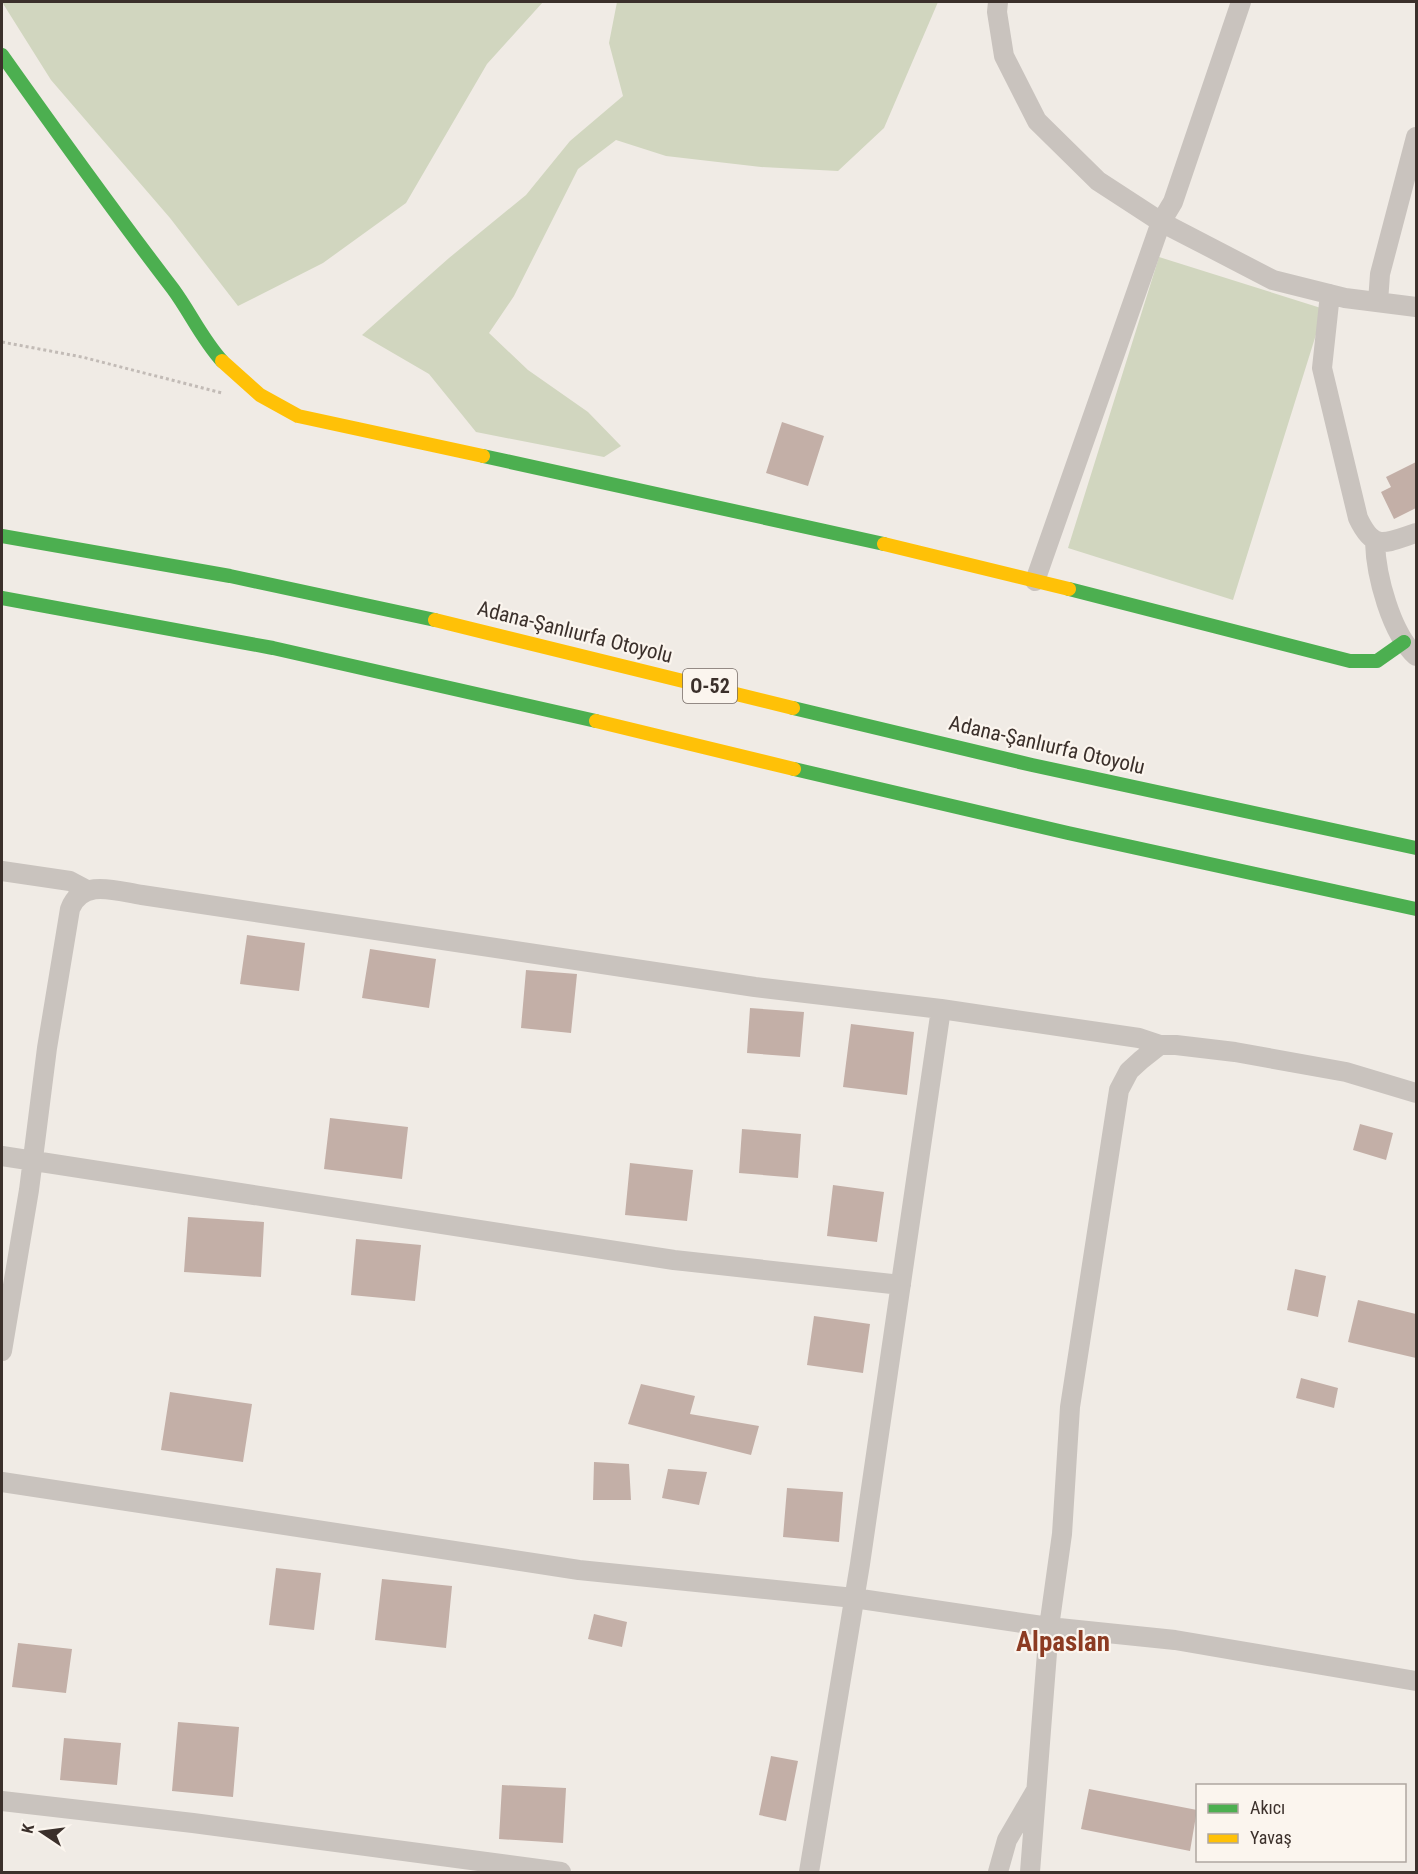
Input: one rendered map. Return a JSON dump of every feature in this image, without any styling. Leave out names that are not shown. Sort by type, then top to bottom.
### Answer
[{"type":"main road","points":[[2,55],[87,176],[180,299],[190,320],[216,358],[250,389],[298,416],[772,519],[1237,630],[1350,661],[1377,661],[1410,649]]},
{"type":"main road","name":"Adana-Şanlıurfa Otoyolu","points":[[2,536],[219,574],[491,632],[908,735],[1416,848]]},
{"type":"main road","points":[[2,598],[206,633],[461,689],[899,794],[1416,909]]},
{"type":"street","points":[[998,2],[997,12],[1004,56],[1037,121],[1098,181],[1161,222],[1273,280],[1330,294],[1416,307]]},
{"type":"street","points":[[1035,581],[1161,222],[1173,202],[1241,2]]},
{"type":"street","points":[[1378,302],[1380,274],[1416,137]]},
{"type":"street","points":[[1330,294],[1322,368],[1358,518],[1366,535],[1375,542],[1387,542],[1416,533]]},
{"type":"street","points":[[1375,542],[1381,584],[1410,649]]},
{"type":"street","points":[[2,871],[70,881],[87,890],[142,895],[755,987],[941,1009],[1139,1038],[1160,1045],[1235,1052],[1346,1072],[1416,1093]]},
{"type":"street","points":[[2,1351],[34,1161],[47,1048],[69,909],[74,898],[87,890]]},
{"type":"street","points":[[809,1872],[854,1598],[941,1009]]},
{"type":"street","points":[[1030,1872],[1049,1627],[1062,1534],[1070,1407],[1115,1106],[1119,1090],[1129,1071],[1160,1045]]},
{"type":"street","points":[[2,1156],[674,1260],[901,1285]]},
{"type":"street","points":[[2,1482],[579,1570],[854,1598],[1049,1627],[1175,1640],[1416,1681]]},
{"type":"street","points":[[998,1872],[1007,1840],[1038,1787]]},
{"type":"street","points":[[2,1801],[193,1823],[561,1872]]},
{"type":"path","points":[[2,342],[82,357],[226,394]]},
{"type":"green space","points":[[2,2],[543,2],[487,64],[406,203],[323,263],[238,306],[170,218],[51,80]]},
{"type":"green space","points":[[617,2],[938,2],[884,128],[838,171],[761,167],[666,156],[616,140],[578,169],[514,296],[489,333],[528,370],[588,412],[621,446],[604,457],[476,432],[429,374],[362,335],[449,258],[526,195],[570,141],[623,96],[609,43]]},
{"type":"green space","points":[[1159,257],[1324,309],[1233,600],[1068,548]]},
{"type":"building","points":[[782,422],[824,436],[808,486],[766,473]]},
{"type":"building","points":[[1416,462],[1416,508],[1394,519],[1381,492],[1391,487],[1386,477]]},
{"type":"building","points":[[247,935],[305,943],[299,991],[240,984]]},
{"type":"building","points":[[370,949],[436,959],[429,1008],[362,998]]},
{"type":"building","points":[[526,970],[577,974],[571,1033],[521,1028]]},
{"type":"building","points":[[750,1008],[804,1012],[800,1057],[747,1053]]},
{"type":"building","points":[[851,1024],[914,1032],[907,1095],[843,1087]]},
{"type":"building","points":[[330,1118],[408,1127],[402,1179],[324,1169]]},
{"type":"building","points":[[1360,1124],[1393,1133],[1386,1160],[1353,1150]]},
{"type":"building","points":[[742,1129],[801,1134],[798,1178],[739,1173]]},
{"type":"building","points":[[630,1163],[693,1170],[687,1221],[625,1215]]},
{"type":"building","points":[[833,1185],[884,1192],[877,1242],[827,1236]]},
{"type":"building","points":[[188,1217],[264,1222],[261,1277],[184,1272]]},
{"type":"building","points":[[356,1239],[421,1245],[415,1301],[351,1295]]},
{"type":"building","points":[[1295,1269],[1326,1276],[1318,1317],[1287,1310]]},
{"type":"building","points":[[1358,1300],[1416,1314],[1416,1358],[1348,1342]]},
{"type":"building","points":[[814,1316],[870,1324],[863,1373],[807,1365]]},
{"type":"building","points":[[1301,1378],[1338,1388],[1334,1408],[1296,1398]]},
{"type":"building","points":[[641,1384],[695,1396],[690,1414],[759,1426],[751,1455],[628,1424]]},
{"type":"building","points":[[170,1392],[252,1404],[243,1462],[161,1450]]},
{"type":"building","points":[[594,1462],[629,1464],[631,1500],[593,1500]]},
{"type":"building","points":[[668,1469],[707,1472],[699,1505],[662,1498]]},
{"type":"building","points":[[787,1488],[843,1492],[839,1542],[783,1537]]},
{"type":"building","points":[[276,1568],[321,1573],[314,1630],[269,1625]]},
{"type":"building","points":[[382,1579],[452,1586],[446,1648],[375,1640]]},
{"type":"building","points":[[594,1614],[627,1622],[622,1647],[588,1639]]},
{"type":"building","points":[[18,1643],[72,1649],[66,1693],[12,1687]]},
{"type":"building","points":[[178,1722],[239,1727],[233,1797],[172,1791]]},
{"type":"building","points":[[64,1738],[121,1743],[117,1785],[60,1780]]},
{"type":"building","points":[[771,1756],[798,1761],[786,1821],[759,1815]]},
{"type":"building","points":[[502,1785],[566,1788],[563,1843],[499,1839]]},
{"type":"building","points":[[1089,1789],[1196,1810],[1190,1851],[1081,1829]]},
{"type":"traffic: fast","points":[[2,55],[86,173],[173,289],[208,344],[222,361]]},
{"type":"traffic: fast","points":[[483,456],[884,544]]},
{"type":"traffic: fast","points":[[2,536],[230,576],[435,620]]},
{"type":"traffic: fast","points":[[1069,589],[1350,661],[1377,661],[1404,642]]},
{"type":"traffic: fast","points":[[2,598],[273,648],[596,721]]},
{"type":"traffic: fast","points":[[793,708],[1032,765],[1416,848]]},
{"type":"traffic: fast","points":[[794,769],[1068,833],[1416,909]]},
{"type":"traffic: slow","points":[[222,361],[260,395],[298,416],[483,456]]},
{"type":"traffic: slow","points":[[884,544],[1069,589]]},
{"type":"traffic: slow","points":[[435,620],[793,708]]},
{"type":"traffic: slow","points":[[596,721],[794,769]]},
{"type":"district","name":"Alpaslan","points":[[1063,1642]]}]
